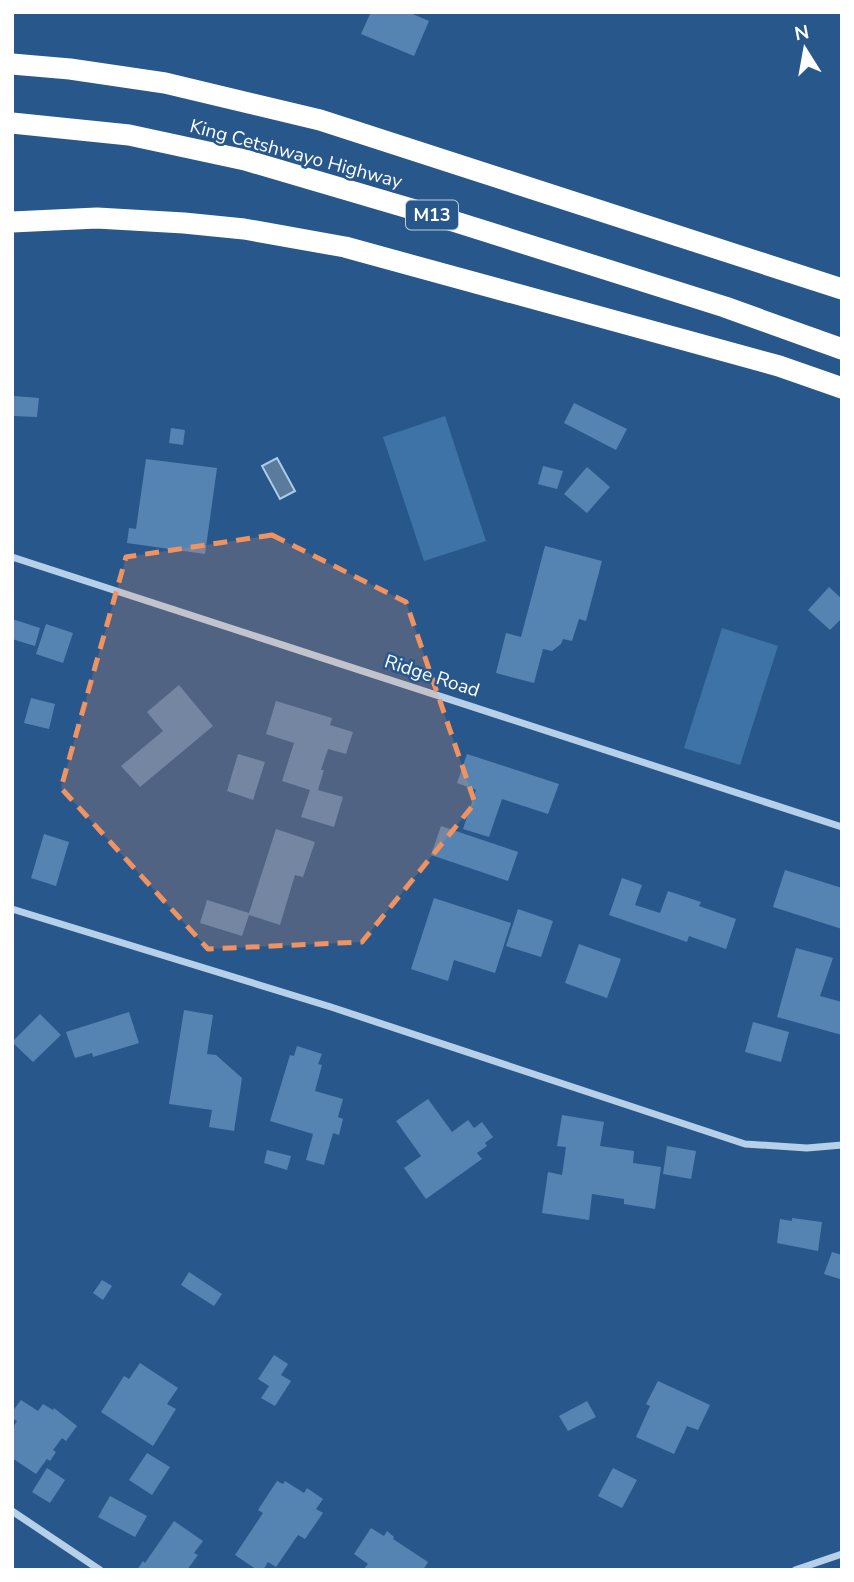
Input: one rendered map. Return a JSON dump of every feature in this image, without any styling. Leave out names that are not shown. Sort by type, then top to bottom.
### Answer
[{"type":"highway","name":"King Cetshwayo Highway","points":[[12,64],[70,69],[165,83],[320,120],[842,289]]},
{"type":"highway","name":"King Cetshwayo Highway","points":[[12,123],[129,135],[245,160],[546,250],[725,307],[842,349]]},
{"type":"highway","points":[[12,222],[97,218],[184,223],[244,229],[345,247],[779,366],[842,388]]},
{"type":"street","name":"Ridge Road","points":[[12,557],[842,827]]},
{"type":"street","points":[[12,909],[331,1007],[745,1144],[807,1148],[842,1145]]},
{"type":"street","points":[[12,1511],[100,1570]]},
{"type":"street","points":[[795,1570],[842,1554]]},
{"type":"highlighted area","points":[[272,535],[406,602],[475,803],[362,942],[208,949],[61,788],[126,557]]},
{"type":"shaded area","points":[[445,416],[486,541],[424,561],[383,437]]},
{"type":"shaded area","points":[[277,458],[295,491],[280,499],[262,466]]},
{"type":"shaded area","points":[[722,628],[778,646],[740,765],[684,748]]},
{"type":"building","points":[[371,12],[408,12],[429,21],[414,56],[361,34]]},
{"type":"building","points":[[14,396],[39,398],[37,417],[13,416]]},
{"type":"building","points":[[574,403],[627,429],[616,450],[564,423]]},
{"type":"building","points":[[171,428],[185,430],[183,445],[169,443]]},
{"type":"building","points":[[146,459],[217,468],[205,554],[127,543],[129,528],[136,529]]},
{"type":"building","points":[[543,466],[563,471],[557,489],[538,484]]},
{"type":"building","points":[[587,467],[610,487],[587,513],[564,494]]},
{"type":"building","points":[[545,546],[602,561],[586,621],[579,619],[572,641],[563,639],[552,651],[543,649],[534,683],[496,673],[506,633],[521,637]]},
{"type":"building","points":[[829,587],[842,599],[842,618],[830,630],[808,610]]},
{"type":"building","points":[[12,619],[40,628],[35,646],[12,639]]},
{"type":"building","points":[[46,624],[73,633],[63,663],[36,654]]},
{"type":"building","points":[[179,685],[213,726],[140,787],[121,766],[163,731],[147,712]]},
{"type":"building","points":[[31,698],[55,704],[49,729],[24,723]]},
{"type":"building","points":[[276,701],[332,718],[330,725],[353,732],[346,754],[328,749],[321,770],[324,770],[318,790],[343,797],[334,827],[301,817],[310,790],[282,781],[294,743],[266,734]]},
{"type":"building","points":[[238,754],[265,762],[253,800],[227,791]]},
{"type":"building","points":[[467,754],[559,784],[548,814],[502,799],[489,837],[463,829],[476,790],[457,783]]},
{"type":"building","points":[[441,826],[518,852],[508,881],[431,855]]},
{"type":"building","points":[[276,829],[315,842],[303,877],[295,875],[280,925],[249,915],[242,936],[200,923],[207,900],[249,913]]},
{"type":"building","points":[[44,834],[69,842],[56,886],[31,878]]},
{"type":"building","points":[[785,870],[842,888],[842,929],[773,907]]},
{"type":"building","points":[[622,878],[642,885],[635,905],[660,913],[668,891],[701,902],[699,906],[736,919],[726,949],[689,936],[687,942],[609,915]]},
{"type":"building","points":[[434,898],[511,923],[495,973],[454,960],[448,981],[411,969]]},
{"type":"building","points":[[518,909],[553,921],[541,957],[506,946]]},
{"type":"building","points":[[579,944],[621,959],[607,998],[565,983]]},
{"type":"building","points":[[796,948],[833,958],[820,996],[842,1002],[842,1035],[777,1017]]},
{"type":"building","points":[[184,1010],[213,1015],[207,1054],[216,1055],[242,1078],[234,1131],[209,1127],[212,1110],[169,1104]]},
{"type":"building","points":[[129,1012],[139,1043],[93,1057],[92,1053],[75,1058],[66,1032]]},
{"type":"building","points":[[40,1014],[61,1035],[33,1062],[12,1042]]},
{"type":"building","points":[[753,1022],[789,1032],[781,1062],[745,1052]]},
{"type":"building","points":[[297,1046],[322,1054],[315,1091],[343,1099],[338,1117],[343,1119],[339,1135],[333,1133],[324,1165],[306,1160],[313,1134],[270,1121],[290,1055],[294,1056]]},
{"type":"building","points":[[428,1099],[452,1132],[468,1120],[474,1128],[482,1122],[493,1137],[485,1143],[487,1146],[477,1153],[482,1159],[426,1199],[404,1168],[421,1156],[396,1121]]},
{"type":"building","points":[[562,1115],[604,1122],[600,1146],[634,1151],[633,1163],[661,1167],[655,1209],[624,1204],[624,1199],[592,1194],[589,1220],[542,1213],[548,1172],[562,1175],[566,1147],[557,1146]]},
{"type":"building","points":[[667,1146],[696,1151],[691,1179],[663,1174]]},
{"type":"building","points":[[267,1150],[291,1156],[287,1170],[264,1163]]},
{"type":"building","points":[[792,1218],[822,1222],[818,1251],[777,1243],[780,1219],[792,1221]]},
{"type":"building","points":[[832,1252],[842,1255],[840,1279],[824,1274]]},
{"type":"building","points":[[189,1272],[222,1294],[214,1306],[181,1285]]},
{"type":"building","points":[[102,1280],[112,1286],[103,1300],[93,1293]]},
{"type":"building","points":[[274,1355],[288,1364],[281,1375],[291,1381],[275,1406],[261,1398],[269,1386],[258,1379]]},
{"type":"building","points":[[140,1363],[178,1388],[167,1404],[176,1409],[153,1446],[101,1412],[124,1376],[129,1379]]},
{"type":"building","points":[[658,1381],[710,1405],[698,1430],[687,1426],[674,1454],[636,1437],[650,1406],[646,1404]]},
{"type":"building","points":[[21,1400],[38,1411],[43,1404],[53,1410],[54,1408],[77,1426],[66,1441],[62,1438],[53,1450],[56,1452],[50,1461],[47,1459],[36,1474],[12,1458],[12,1429],[17,1421],[12,1418],[12,1412]]},
{"type":"building","points":[[587,1401],[596,1417],[568,1431],[559,1416]]},
{"type":"building","points":[[147,1453],[170,1467],[152,1495],[129,1480]]},
{"type":"building","points":[[47,1468],[65,1480],[50,1503],[32,1492]]},
{"type":"building","points":[[613,1468],[637,1480],[622,1508],[598,1496]]},
{"type":"building","points":[[277,1481],[283,1484],[285,1481],[304,1493],[307,1488],[323,1499],[316,1509],[323,1513],[305,1539],[298,1535],[276,1567],[268,1562],[263,1570],[257,1570],[235,1555],[263,1513],[258,1510]]},
{"type":"building","points":[[110,1496],[147,1516],[135,1537],[98,1517]]},
{"type":"building","points":[[174,1521],[203,1541],[194,1553],[198,1555],[187,1570],[137,1570],[143,1561],[145,1563]]},
{"type":"building","points":[[371,1528],[384,1536],[387,1531],[393,1539],[428,1562],[423,1570],[363,1570],[368,1564],[354,1554]]}]
